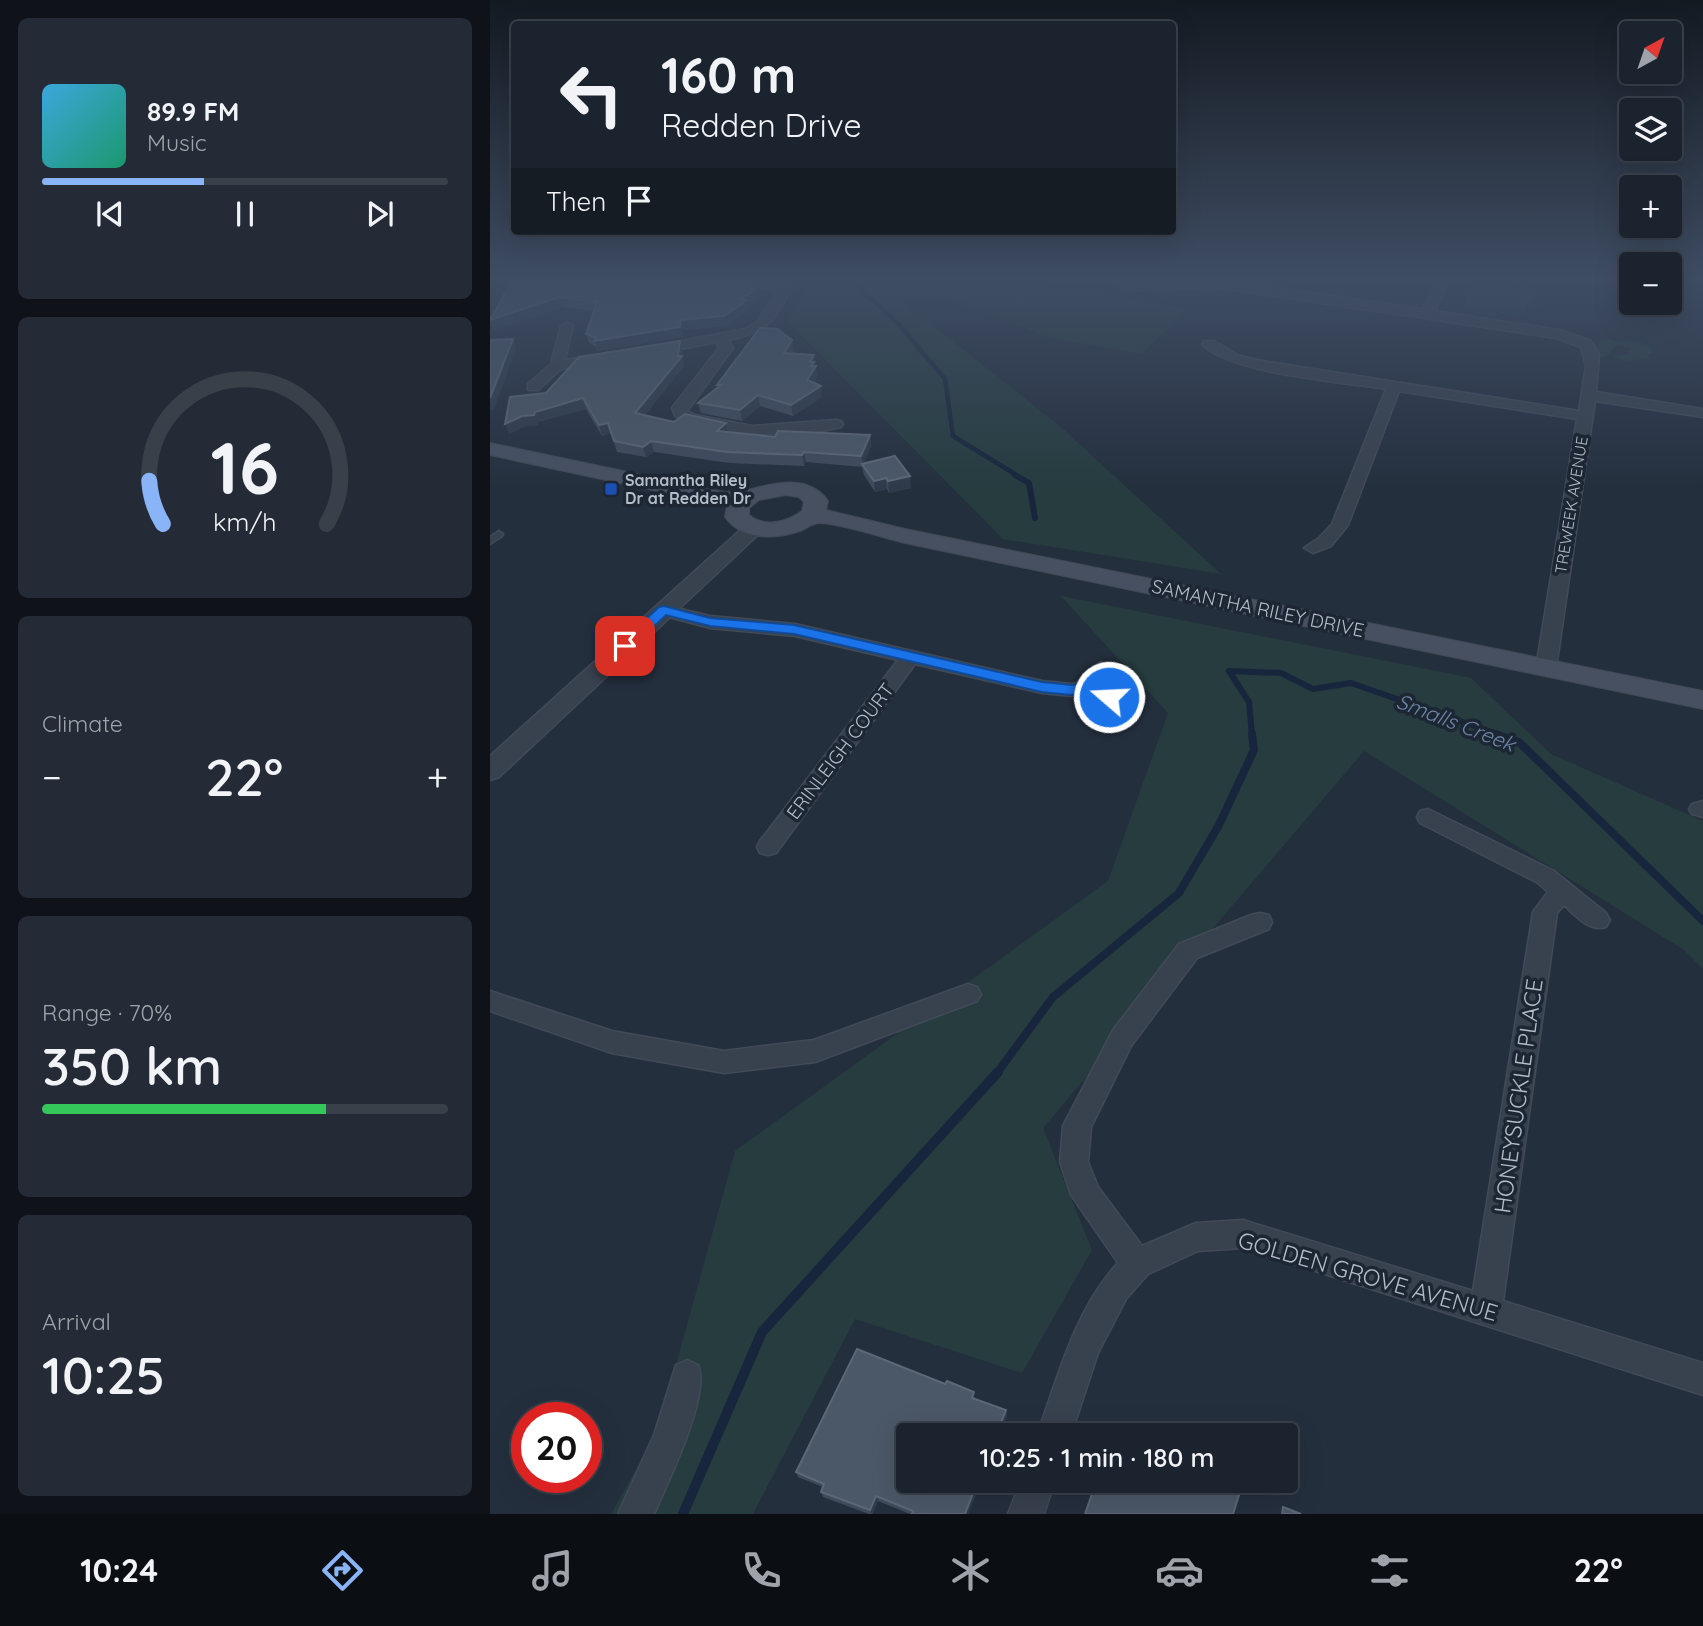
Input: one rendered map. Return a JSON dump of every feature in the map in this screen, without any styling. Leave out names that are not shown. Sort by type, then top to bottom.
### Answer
[{"type":"main road","points":[[490,449],[718,498],[743,500],[761,491],[796,489],[813,496],[816,501],[813,514],[790,527],[754,527],[737,517],[736,512],[743,500]]},
{"type":"main road","name":"SAMANTHA RILEY DRIVE","points":[[813,514],[917,538],[1703,700]]},
{"type":"street","points":[[533,387],[556,365],[561,348]]},
{"type":"street","points":[[646,352],[669,348]]},
{"type":"street","points":[[726,348],[685,398],[679,408],[680,413],[691,419],[752,430],[836,424]]},
{"type":"street","points":[[1215,348],[1232,358],[1256,364],[1585,416]]},
{"type":"street","name":"TREWEEK AVENUE","points":[[1546,668],[1585,416],[1592,359],[1587,348]]},
{"type":"street","points":[[556,365],[608,358]]},
{"type":"street","points":[[1313,548],[1325,542],[1340,525],[1394,386]]},
{"type":"street","points":[[1588,391],[1703,404]]},
{"type":"street","points":[[1588,391],[1703,412]]},
{"type":"street","points":[[490,771],[754,527]]},
{"type":"street","points":[[664,610],[710,622],[794,630],[1042,687],[1072,690],[1101,674]]},
{"type":"street","name":"ERINLEIGH COURT","points":[[768,847],[911,656]]},
{"type":"street","points":[[1428,817],[1534,871],[1565,891],[1598,920]]},
{"type":"street","name":"HONEYSUCKLE PLACE","points":[[1486,1309],[1545,912],[1552,901],[1565,891]]},
{"type":"street","points":[[1137,1264],[1086,1195],[1074,1162],[1077,1126],[1122,1038],[1188,951],[1260,922]]},
{"type":"street","points":[[490,1001],[612,1042],[724,1062],[815,1051],[968,994]]},
{"type":"street","name":"GOLDEN GROVE AVENUE","points":[[1058,1423],[1084,1347],[1115,1288],[1137,1264],[1196,1237],[1243,1234],[1703,1379]]},
{"type":"street","points":[[636,1514],[670,1438],[687,1376]]},
{"type":"street","points":[[1026,1514],[1033,1493]]},
{"type":"lane","points":[[490,541],[499,534]]},
{"type":"lane","points":[[1101,674],[1118,711]]},
{"type":"green space","points":[[813,348],[961,348],[1062,428],[1221,574],[1003,539]]},
{"type":"green space","points":[[1105,348],[1147,348],[1141,354]]},
{"type":"green space","points":[[1597,348],[1614,348],[1605,357],[1596,356],[1594,353]]},
{"type":"green space","points":[[1631,348],[1650,348],[1650,351],[1655,352],[1647,355],[1650,359],[1624,361],[1612,356],[1627,354]]},
{"type":"green space","points":[[1061,596],[1471,678],[1551,754],[1703,821],[1703,969],[1684,950],[1364,751],[1043,1128],[1092,1250],[1022,1373],[855,1319],[753,1514],[611,1514],[658,1430],[735,1151],[1108,881],[1168,713]]},
{"type":"building","points":[[490,348],[510,348],[490,398]]},
{"type":"building","points":[[638,348],[679,348],[678,356],[682,356],[635,413],[674,422],[685,414],[726,423],[717,431],[775,437],[778,431],[870,435],[861,456],[804,452],[802,455],[727,452],[651,441],[643,447],[614,441],[608,423],[599,425],[583,398],[535,412],[534,415],[522,416],[505,424],[510,397],[546,393],[579,357]]},
{"type":"building","points":[[745,348],[787,348],[784,353],[814,355],[810,362],[814,362],[811,366],[816,366],[807,380],[821,386],[791,405],[758,395],[740,410],[698,403],[721,385],[717,385]]},
{"type":"building","points":[[895,456],[910,476],[874,481],[862,464]]},
{"type":"building","points":[[857,1349],[945,1384],[947,1381],[974,1392],[972,1398],[1006,1410],[1001,1423],[896,1423],[896,1493],[973,1493],[965,1514],[912,1514],[913,1511],[876,1496],[870,1510],[821,1492],[824,1484],[796,1472]]},
{"type":"building","points":[[1092,1493],[1239,1495],[1233,1514],[1085,1514]]},
{"type":"building","points":[[1283,1507],[1301,1514],[1282,1514]]},
{"type":"waterway","name":"Smalls Creek","points":[[919,348],[945,379],[953,436],[1018,476]]},
{"type":"waterway","name":"Smalls Creek","points":[[1015,475],[1029,483],[1035,518]]},
{"type":"waterway","name":"Smalls Creek","points":[[1252,735],[1249,702],[1229,671],[1281,673],[1313,689],[1351,683],[1500,735]]},
{"type":"waterway","points":[[997,1073],[1053,997],[1179,893],[1219,825],[1254,750],[1252,734]]},
{"type":"waterway","name":"Smalls Creek","points":[[1495,734],[1519,742],[1703,921]]},
{"type":"waterway","points":[[683,1514],[762,1332],[998,1072]]},
{"type":"place","name":"Samantha Riley Dr at Redden Dr","points":[[611,489]]},
{"type":"route","points":[[625,646],[664,610],[710,622],[794,630],[1042,687],[1072,690],[1100,684],[1109,697]]}]
